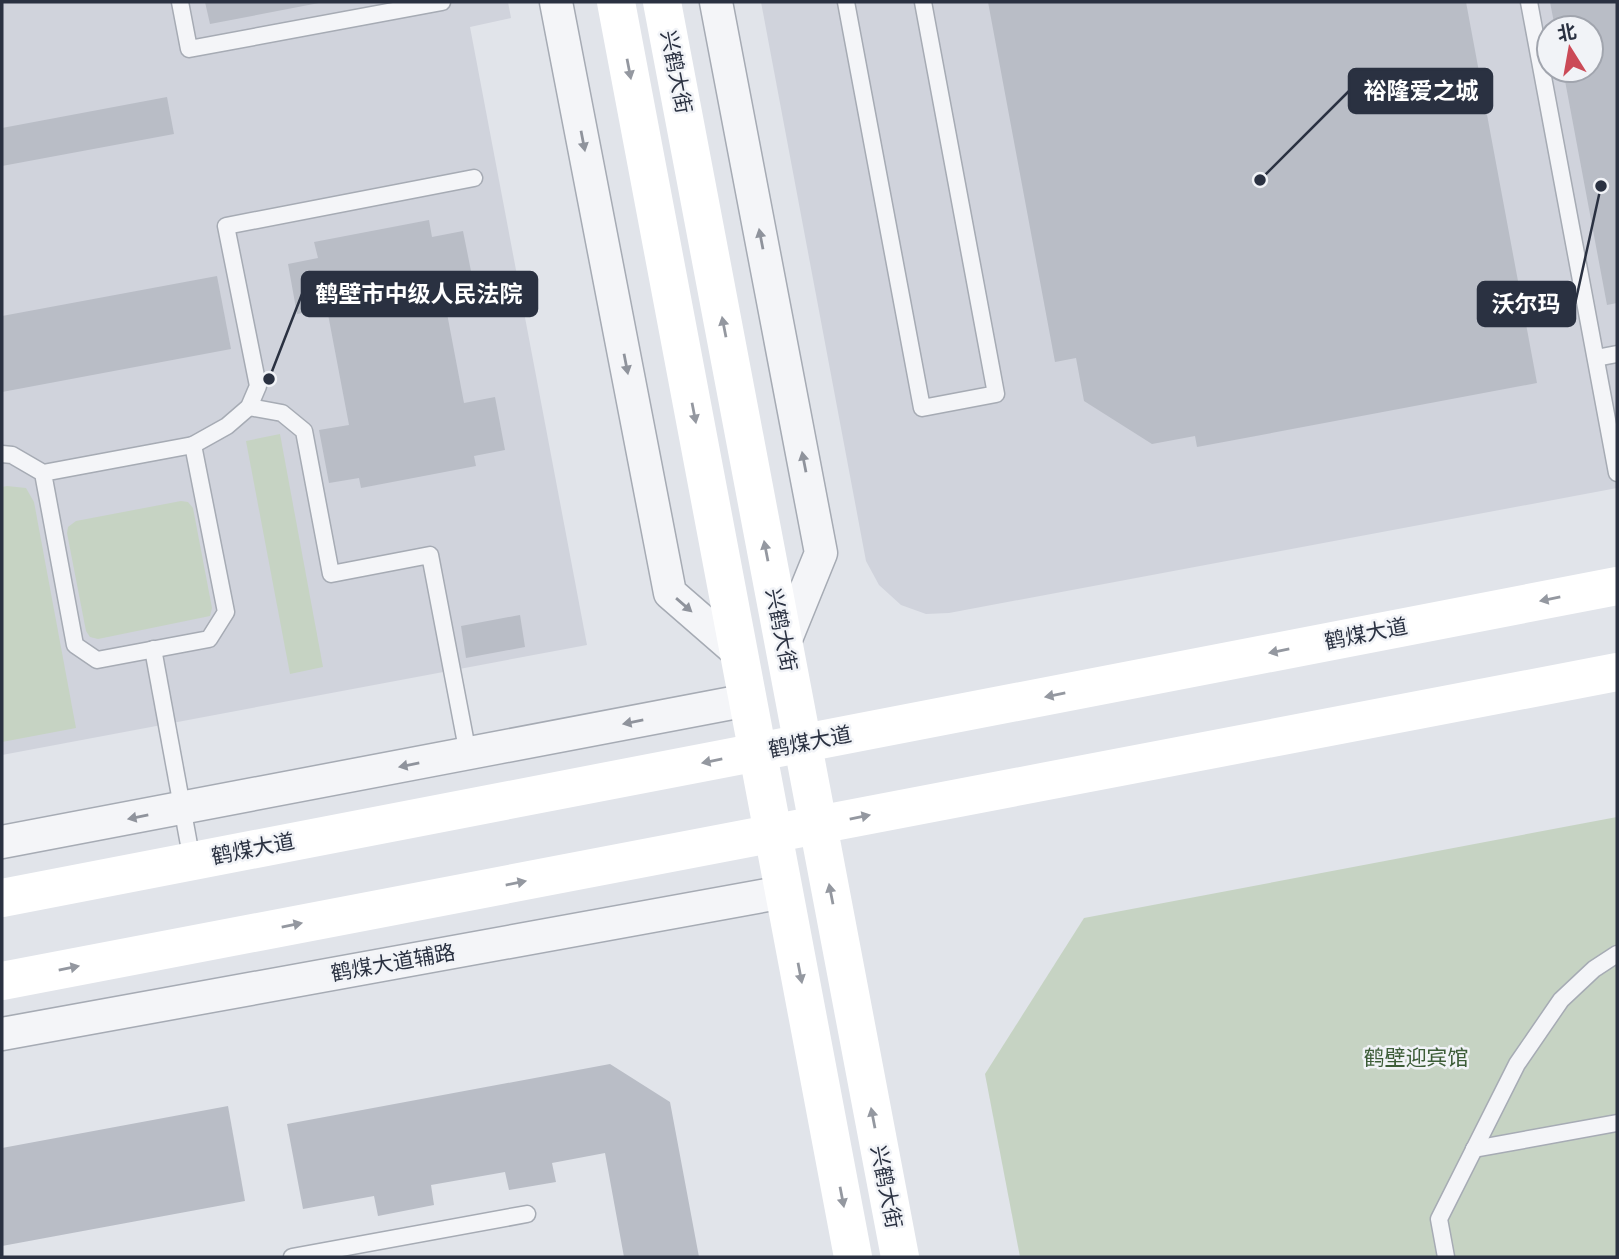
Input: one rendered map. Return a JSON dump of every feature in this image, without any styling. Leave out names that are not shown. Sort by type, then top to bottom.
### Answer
[{"type":"main road","points":[[616,2],[853,1257]]},
{"type":"main road","name":"兴鹤大街","points":[[662,2],[900,1257]]},
{"type":"main road","name":"鹤煤大道","points":[[2,898],[1617,586]]},
{"type":"main road","points":[[2,981],[1617,672]]},
{"type":"street","points":[[556,2],[670,593],[739,653]]},
{"type":"street","points":[[716,2],[821,553],[783,644]]},
{"type":"street","points":[[2,842],[748,700]]},
{"type":"street","name":"鹤煤大道辅路","points":[[2,1034],[784,892]]},
{"type":"lane","points":[[180,2],[189,49],[442,2]]},
{"type":"lane","points":[[846,2],[922,408],[996,394],[922,2]]},
{"type":"lane","points":[[1529,2],[1596,358],[1613,427],[1617,473]]},
{"type":"lane","points":[[2,454],[12,454],[43,473],[193,445],[227,426],[249,407],[258,386],[226,226],[474,178]]},
{"type":"lane","points":[[1596,358],[1617,354]]},
{"type":"lane","points":[[249,407],[282,413],[304,430],[331,574],[430,555],[468,754]]},
{"type":"lane","points":[[43,473],[75,645],[97,660],[209,639],[226,612],[193,445]]},
{"type":"lane","points":[[153,649],[192,861]]},
{"type":"lane","points":[[1446,1257],[1440,1219],[1517,1063],[1561,1000],[1594,969],[1617,954]]},
{"type":"lane","points":[[1474,1149],[1617,1123]]},
{"type":"lane","points":[[292,1257],[527,1214]]},
{"type":"shaded area","points":[[2,2],[508,2],[511,18],[470,27],[587,645],[2,755]]},
{"type":"shaded area","points":[[761,2],[1617,2],[1617,488],[949,613],[926,614],[901,605],[879,585],[866,561]]},
{"type":"green space","points":[[280,434],[323,667],[290,674],[246,441]]},
{"type":"green space","points":[[2,487],[26,488],[34,502],[76,728],[2,742]]},
{"type":"green space","points":[[181,501],[188,502],[193,508],[212,608],[210,616],[98,639],[90,637],[86,631],[68,527],[76,521]]},
{"type":"green space","name":"鹤壁迎宾馆","points":[[1617,817],[1617,1257],[1020,1257],[985,1074],[1084,918]]},
{"type":"building","points":[[205,2],[319,2],[319,3],[210,24]]},
{"type":"building","points":[[988,2],[1466,2],[1537,383],[1197,447],[1195,436],[1152,444],[1084,401],[1076,358],[1055,362]]},
{"type":"building","points":[[1550,2],[1617,2],[1617,303],[1607,305],[1566,84],[1605,84],[1605,14],[1552,14]]},
{"type":"building","points":[[167,97],[174,134],[2,166],[2,128]]},
{"type":"building","points":[[429,220],[432,237],[463,231],[473,281],[442,287],[464,403],[495,397],[505,450],[474,456],[476,466],[361,488],[359,478],[329,483],[319,430],[349,425],[327,309],[297,314],[288,264],[318,258],[314,242]]},
{"type":"building","points":[[217,276],[231,349],[2,392],[2,316]]},
{"type":"building","points":[[520,615],[525,647],[466,658],[461,626]]},
{"type":"building","points":[[610,1064],[670,1102],[699,1257],[624,1257],[605,1153],[552,1163],[556,1182],[509,1190],[505,1172],[431,1185],[434,1205],[378,1216],[374,1196],[303,1209],[287,1124]]},
{"type":"building","points":[[228,1106],[245,1201],[2,1246],[2,1148]]},
{"type":"place","name":"裕隆爱之城","points":[[1260,180]]},
{"type":"place","name":"沃尔玛","points":[[1601,186]]},
{"type":"place","name":"鹤壁市中级人民法院","points":[[269,379]]}]
